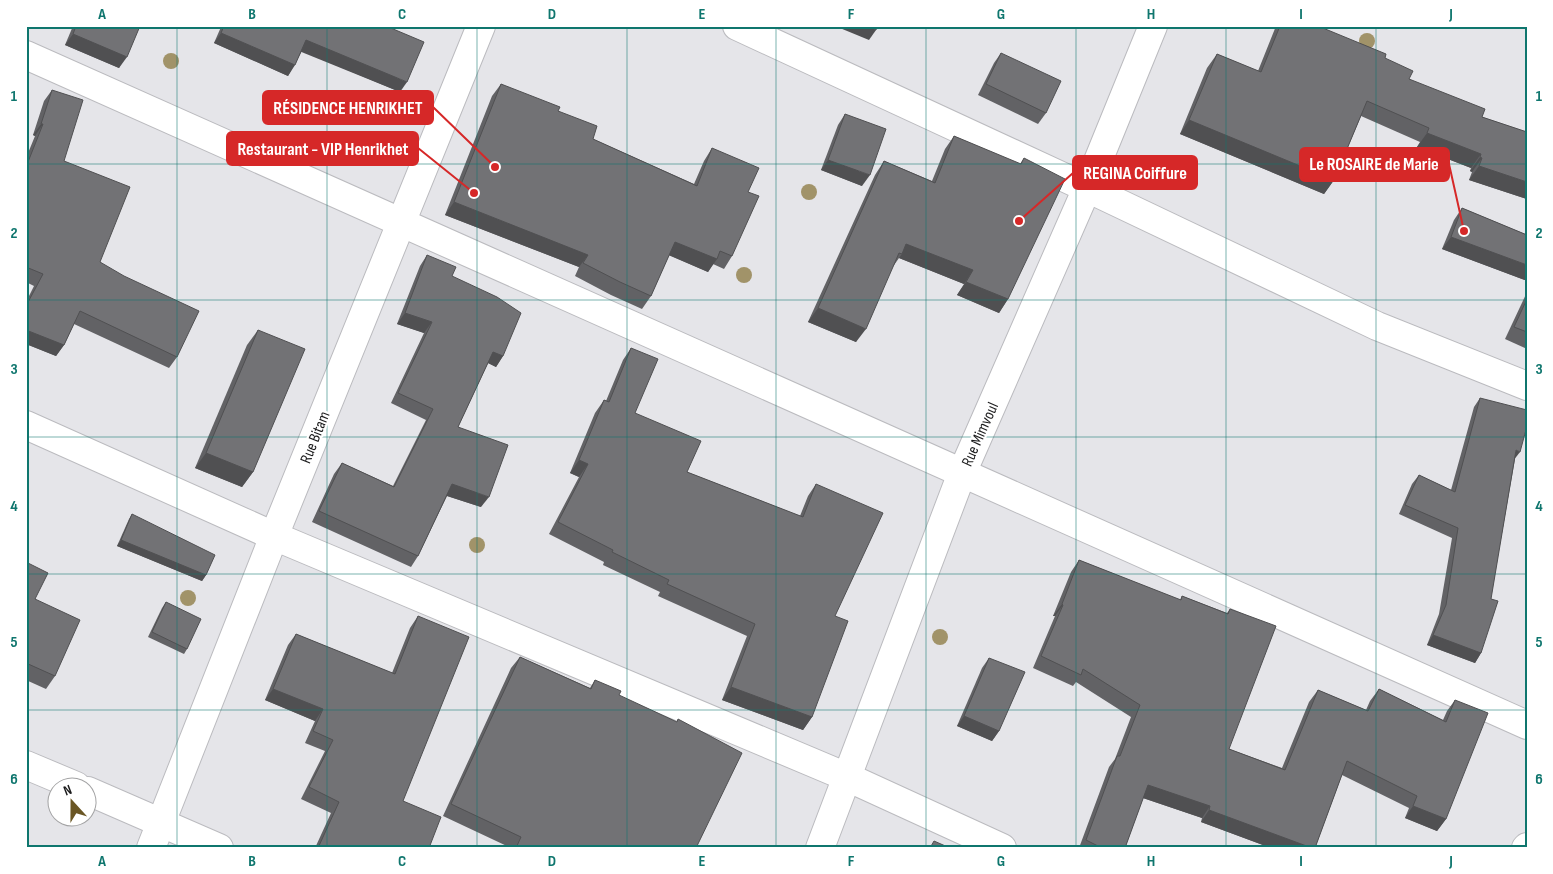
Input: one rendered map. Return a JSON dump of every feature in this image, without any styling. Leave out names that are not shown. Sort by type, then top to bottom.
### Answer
[{"type":"street","name":"Rue Bitam","points":[[150,848],[274,536],[481,26]]},
{"type":"street","points":[[737,26],[1087,188],[1377,326],[1527,386]]},
{"type":"street","name":"Rue Mimvoul","points":[[820,848],[962,473],[1087,188],[1153,26]]},
{"type":"street","points":[[26,55],[1527,725]]},
{"type":"street","points":[[26,425],[274,536],[847,777],[1002,848]]},
{"type":"street","points":[[26,766],[51,776]]},
{"type":"street","points":[[98,795],[219,848]]},
{"type":"building","points":[[76,26],[140,26],[127,57],[73,34]]},
{"type":"building","points":[[224,26],[386,26],[424,42],[407,82],[306,40],[295,65],[221,33]]},
{"type":"building","points":[[868,26],[877,26],[876,30]]},
{"type":"building","points":[[1280,26],[1318,26],[1386,54],[1385,58],[1413,71],[1409,79],[1485,109],[1482,117],[1527,132],[1527,182],[1479,166],[1482,158],[1480,157],[1481,154],[1427,133],[1429,128],[1367,101],[1334,180],[1189,120],[1217,54],[1261,72]]},
{"type":"building","points":[[1001,53],[1061,81],[1046,113],[986,84]]},
{"type":"building","points":[[501,84],[560,107],[558,111],[597,126],[593,139],[697,186],[712,148],[759,168],[748,192],[759,196],[732,256],[720,251],[717,259],[675,242],[651,296],[583,263],[588,255],[454,202]]},
{"type":"building","points":[[52,90],[83,100],[64,161],[130,187],[100,262],[124,276],[199,311],[177,357],[80,311],[64,345],[26,330],[26,306],[43,274],[26,267],[26,167],[43,124],[41,124]]},
{"type":"building","points":[[845,114],[886,129],[870,175],[828,160]]},
{"type":"building","points":[[954,136],[1021,164],[1024,158],[1065,179],[1008,299],[966,282],[973,270],[906,244],[902,254],[899,253],[866,329],[818,308],[884,161],[935,183]]},
{"type":"building","points":[[1462,208],[1527,235],[1527,265],[1451,237]]},
{"type":"building","points":[[427,255],[456,267],[452,276],[497,297],[521,313],[503,356],[493,352],[458,427],[508,445],[489,497],[452,484],[418,556],[319,511],[342,463],[394,487],[433,409],[398,393],[432,322],[405,313]]},
{"type":"building","points":[[1527,299],[1527,332],[1514,327]]},
{"type":"building","points":[[258,330],[305,349],[253,472],[206,453]]},
{"type":"building","points":[[631,348],[658,359],[635,413],[701,441],[687,472],[803,517],[816,484],[883,513],[835,616],[848,621],[812,717],[731,687],[755,624],[667,584],[669,580],[612,552],[613,550],[558,522],[588,464],[579,460],[604,400],[609,402]]},
{"type":"building","points":[[1480,398],[1527,410],[1527,426],[1520,452],[1516,450],[1491,599],[1498,601],[1481,653],[1433,635],[1446,605],[1458,528],[1405,505],[1419,475],[1455,492]]},
{"type":"building","points":[[132,514],[215,555],[206,575],[121,540]]},
{"type":"building","points":[[1079,560],[1181,600],[1182,596],[1228,614],[1230,609],[1276,626],[1229,749],[1285,770],[1318,690],[1368,711],[1379,689],[1446,722],[1455,700],[1488,713],[1446,819],[1413,806],[1417,796],[1347,761],[1315,848],[1209,810],[1210,806],[1148,785],[1125,848],[1102,848],[1086,840],[1117,756],[1120,756],[1140,705],[1083,669],[1081,675],[1041,656],[1063,605]]},
{"type":"building","points":[[26,562],[48,573],[35,599],[80,620],[55,676],[26,663]]},
{"type":"building","points":[[166,602],[201,619],[187,649],[152,632]]},
{"type":"building","points":[[418,616],[469,637],[403,801],[441,817],[429,848],[318,848],[339,802],[309,787],[333,740],[313,731],[323,709],[273,689],[296,634],[395,674]]},
{"type":"building","points":[[520,657],[591,689],[595,680],[621,691],[619,695],[677,722],[678,719],[742,753],[696,848],[516,848],[521,837],[451,804]]},
{"type":"building","points":[[989,658],[1025,672],[999,731],[964,716]]},
{"type":"building","points":[[934,841],[950,848],[930,848]]},
{"type":"place","name":"RÉSIDENCE HENRIKHET","points":[[495,167]]},
{"type":"place","name":"Restaurant - VIP Henrikhet","points":[[474,193]]},
{"type":"place","name":"REGINA Coiffure","points":[[1019,221]]},
{"type":"place","name":"Le ROSAIRE de Marie","points":[[1464,231]]}]
